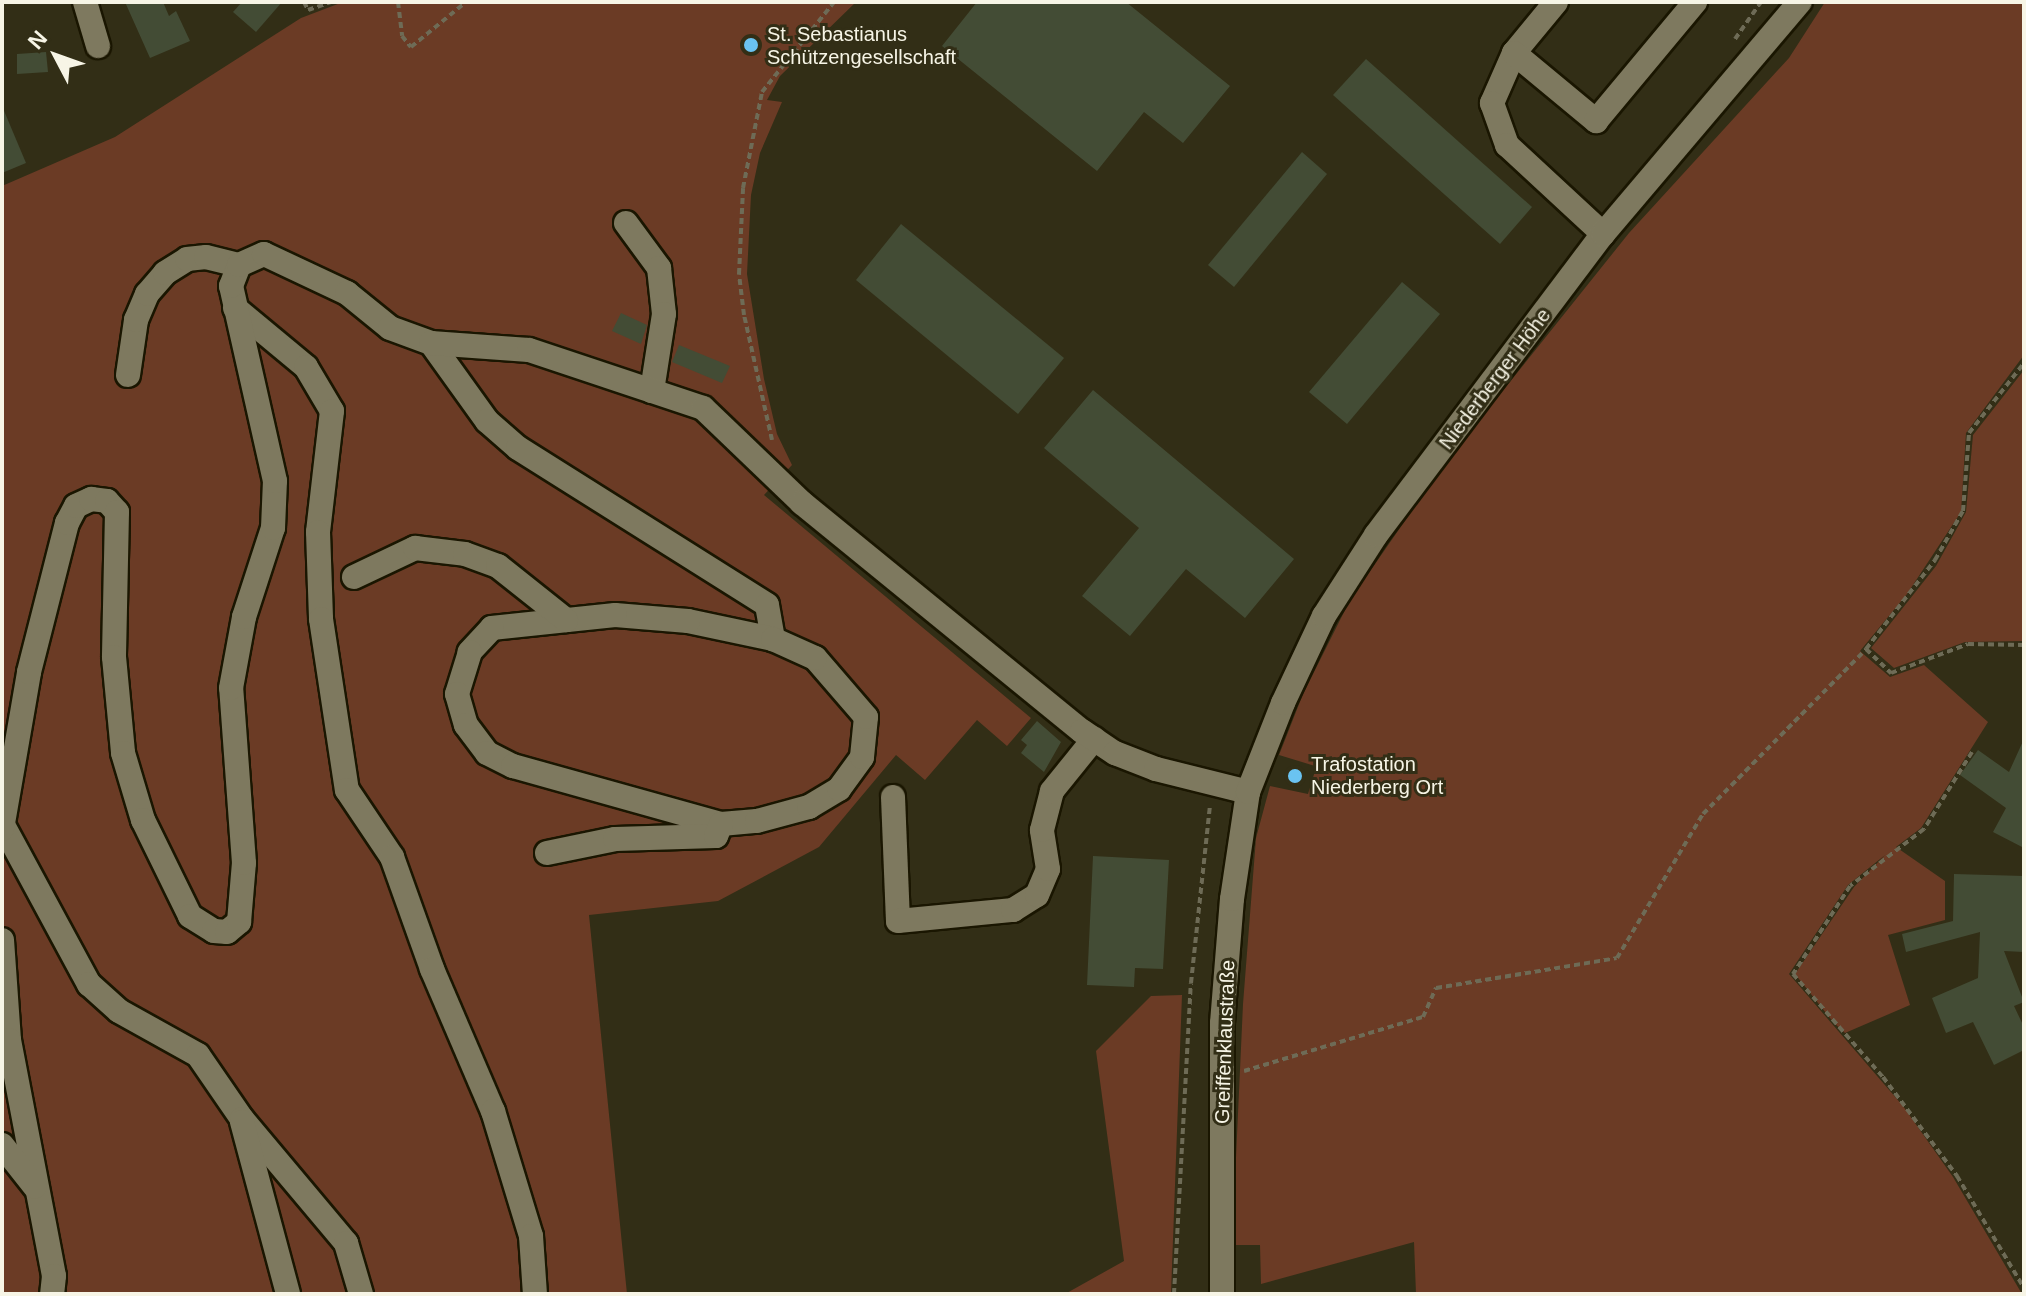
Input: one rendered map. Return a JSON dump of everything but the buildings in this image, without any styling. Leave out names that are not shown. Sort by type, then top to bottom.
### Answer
[{"type":"street","points":[[85,2],[98,46]]},
{"type":"street","points":[[1556,2],[1514,53],[1492,103],[1507,145],[1603,234]]},
{"type":"street","points":[[1514,53],[1596,121],[1695,2]]},
{"type":"street","name":"Niederberger Höhe","points":[[1248,792],[1324,616],[1376,535],[1603,234],[1800,2]]},
{"type":"street","points":[[626,223],[659,268],[664,314],[652,391]]},
{"type":"street","points":[[128,375],[136,320],[147,294],[165,273],[187,259],[206,257],[239,265],[264,254],[347,293],[390,328],[431,343],[529,350],[703,408],[802,503],[1094,739],[1115,753],[1212,786],[1248,792]]},
{"type":"street","points":[[239,265],[231,286],[258,393],[275,481],[273,528],[244,617],[231,688],[244,863],[244,911],[239,922],[227,932],[214,931],[190,916],[143,820],[123,753],[114,657],[117,512],[107,501],[91,499],[76,506],[67,523],[29,672],[3,828],[89,984],[119,1011],[198,1055],[242,1119],[346,1243],[361,1294]]},
{"type":"street","points":[[235,308],[306,367],[332,411],[318,532],[320,605],[347,790],[392,857],[432,969],[493,1111],[531,1236],[535,1294]]},
{"type":"street","points":[[431,343],[487,421],[518,448],[767,605],[773,639]]},
{"type":"street","points":[[354,577],[415,548],[465,554],[498,566],[566,620]]},
{"type":"street","points":[[615,615],[688,621],[773,639],[815,658],[851,695],[866,717],[862,757],[839,789],[809,807],[757,821],[721,824],[513,766],[487,753],[466,725],[457,694],[470,652],[492,628],[615,615]]},
{"type":"street","points":[[893,797],[898,921],[1013,910],[1037,895],[1048,869],[1042,830],[1052,791],[1094,739]]},
{"type":"street","name":"Greiffenklaustraße","points":[[1222,1294],[1223,1077],[1232,899],[1248,792]]},
{"type":"street","points":[[547,853],[615,839],[716,836],[721,824]]},
{"type":"street","points":[[2,940],[9,1040],[54,1276],[52,1294]]},
{"type":"street","points":[[242,1119],[288,1294]]},
{"type":"street","points":[[2,1145],[38,1190]]},
{"type":"path","points":[[304,2],[308,10],[331,2]]},
{"type":"path","points":[[398,2],[402,36],[411,47],[466,2]]},
{"type":"path","points":[[778,452],[757,384],[744,315],[739,274],[743,188],[762,92],[834,2]]},
{"type":"path","points":[[1185,1090],[1423,1017],[1436,988],[1617,958],[1703,814],[1866,649],[1935,560],[1963,511],[1969,433],[2024,363]]},
{"type":"path","points":[[1866,649],[1891,673],[1968,644],[2024,645]]},
{"type":"path","points":[[1972,752],[1924,829],[1850,886],[1793,974],[1830,1023],[1883,1077],[1939,1151],[2024,1288]]},
{"type":"path","points":[[1174,1294],[1185,1090],[1212,786]]},
{"type":"shaded area","points":[[343,2],[856,2],[780,76],[767,100],[782,102],[760,153],[751,195],[747,274],[764,379],[777,434],[792,465],[764,495],[1031,718],[1007,746],[977,720],[925,780],[896,755],[819,847],[718,901],[589,915],[627,1294],[2,1294],[2,186],[115,137],[301,18]]},
{"type":"shaded area","points":[[1825,2],[2024,2],[2024,355],[1966,433],[1961,512],[1907,594],[1860,651],[1890,677],[1924,665],[1988,722],[1921,828],[1896,847],[1945,881],[1945,920],[1888,935],[1910,1005],[1845,1033],[1834,1023],[1795,974],[1854,887],[1885,855],[1848,885],[1789,974],[1903,1106],[1953,1177],[2022,1294],[1416,1294],[1414,1242],[1261,1284],[1260,1245],[1232,1245],[1243,1004],[1256,838],[1270,786],[1308,794],[1315,771],[1315,766],[1279,755],[1303,694],[1350,600],[1445,463],[1629,233],[1789,58]]},
{"type":"shaded area","points":[[2024,370],[2024,641],[1965,642],[1894,668],[1871,648],[1936,566],[1966,512],[1973,435]]},
{"type":"shaded area","points":[[1182,995],[1171,1294],[1065,1294],[1124,1261],[1096,1051],[1151,996]]},
{"type":"place","name":"St. Sebastianus Schützengesellschaft","points":[[751,45]]},
{"type":"place","name":"Trafostation Niederberg Ort","points":[[1295,776]]}]
